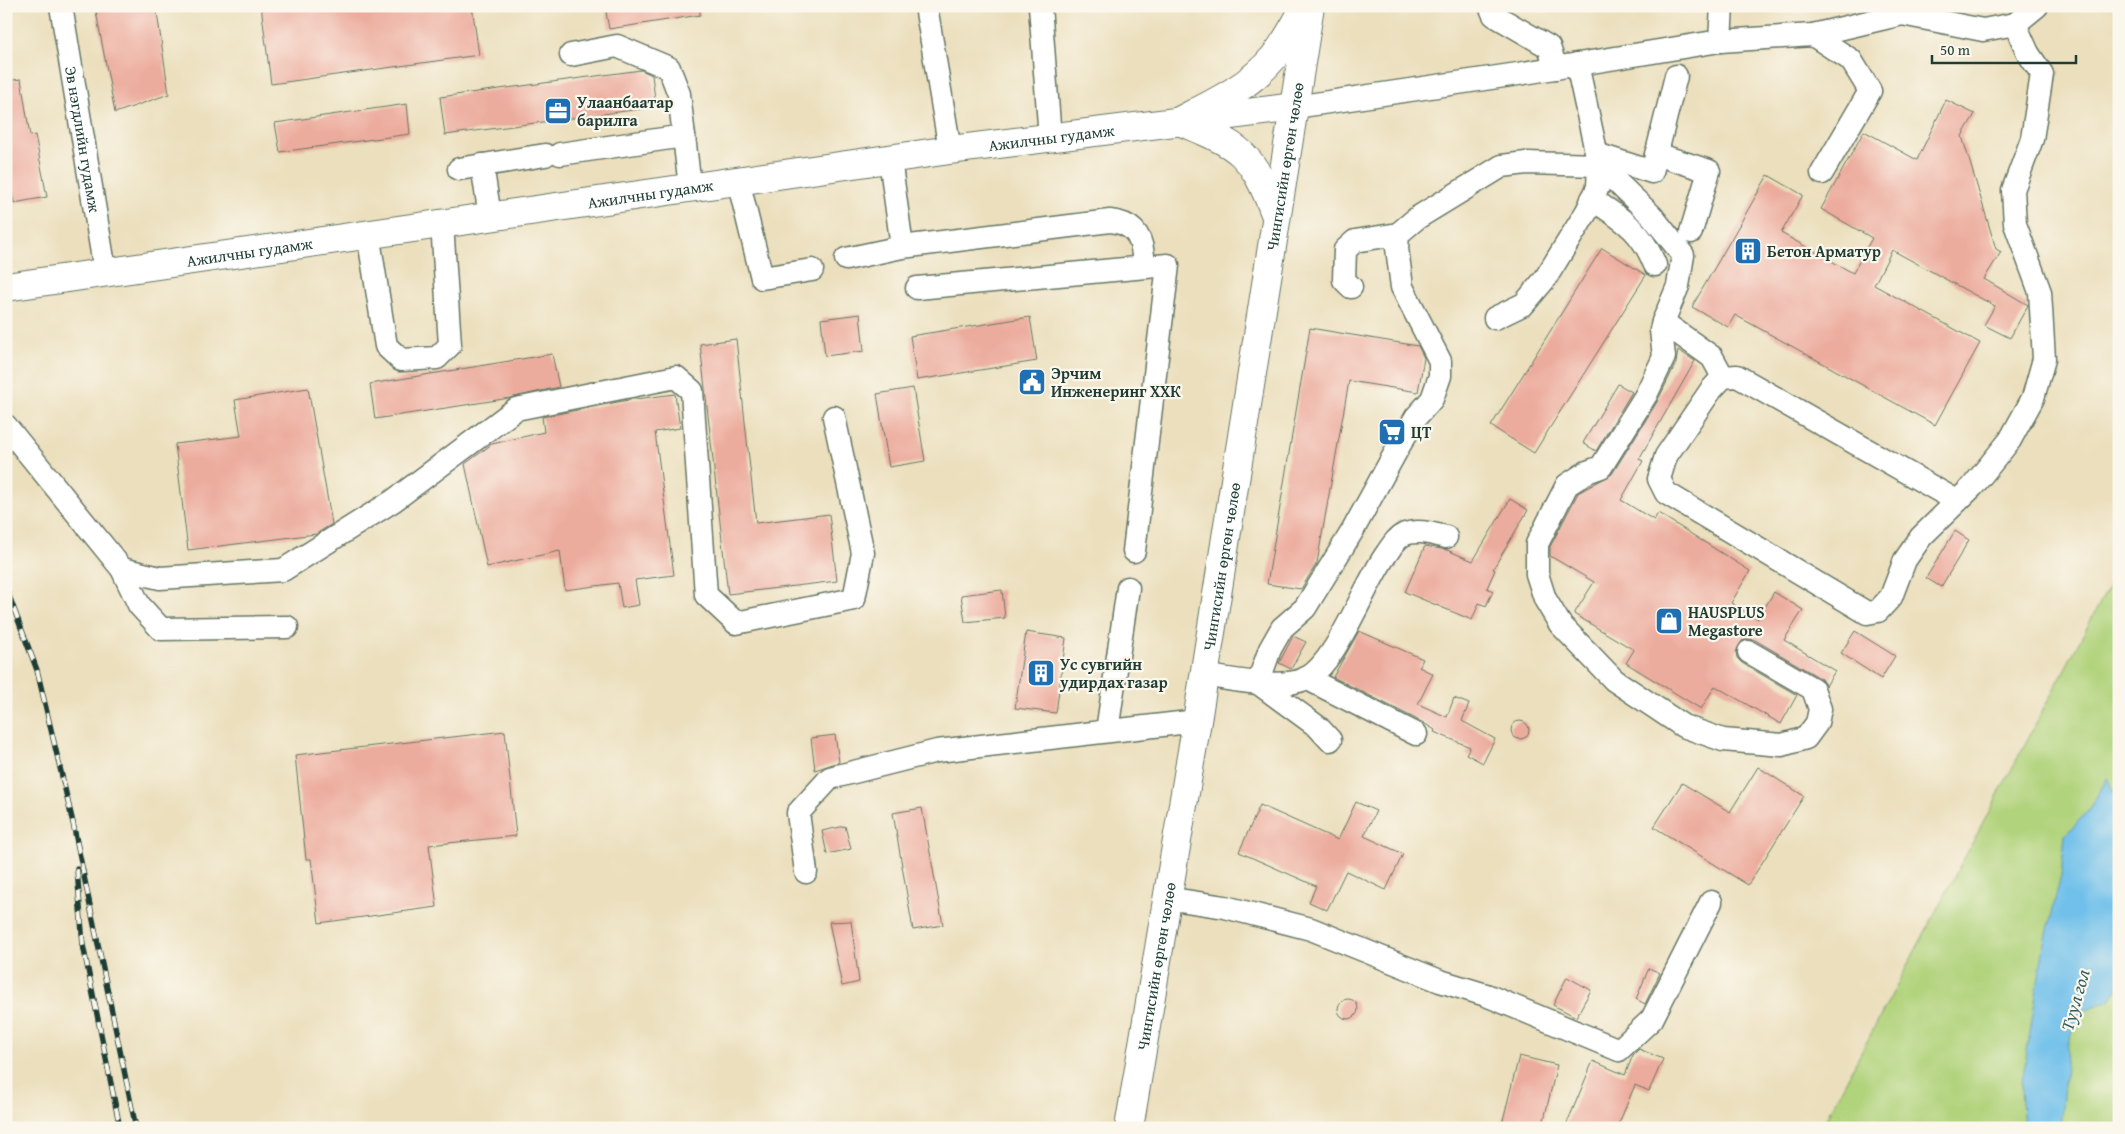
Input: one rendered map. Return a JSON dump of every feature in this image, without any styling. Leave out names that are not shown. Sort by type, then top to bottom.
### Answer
[{"type":"main road","points":[[1179,121],[1228,96],[1256,75],[1275,56],[1306,6]]},
{"type":"main road","name":"Чингисийн өргөн чөлөө","points":[[1129,1128],[1197,721],[1310,6]]},
{"type":"main road","name":"Ажилчны гудамж","points":[[6,287],[105,271],[890,158],[1294,107]]},
{"type":"main road","points":[[1179,121],[1220,137],[1235,147],[1251,163],[1262,179],[1277,218]]},
{"type":"street","name":"Эв нэгдлийн гудамж","points":[[61,6],[105,271]]},
{"type":"street","points":[[926,6],[950,150]]},
{"type":"street","points":[[1040,6],[1050,138]]},
{"type":"street","points":[[1720,40],[1722,6]]},
{"type":"street","points":[[1294,107],[1566,66],[1720,40],[1814,35],[1902,14],[1983,30],[2015,24],[2037,6]]},
{"type":"street","points":[[1488,9],[1549,47],[1566,66],[1597,159],[1598,186],[1545,279],[1524,304],[1495,318]]},
{"type":"street","points":[[1957,502],[1737,376],[1724,377],[1711,390],[1666,456],[1659,479],[1666,493],[1866,613],[1878,611],[1891,597],[1910,553],[1921,537],[1957,502],[1973,486],[2010,440],[2033,398],[2044,359],[2040,292],[2015,224],[2013,190],[2032,139],[2042,74],[2028,53],[2015,24]]},
{"type":"street","points":[[1814,35],[1851,60],[1870,91],[1822,173]]},
{"type":"street","points":[[571,55],[617,46],[669,68],[679,94],[690,187]]},
{"type":"street","points":[[1351,287],[1344,280],[1345,250],[1355,241],[1398,234],[1418,218],[1502,166],[1597,159],[1652,172],[1676,76]]},
{"type":"street","points":[[459,169],[684,136]]},
{"type":"street","points":[[1656,154],[1709,171],[1691,232]]},
{"type":"street","points":[[890,158],[902,247]]},
{"type":"street","points":[[1597,159],[1652,216],[1683,255],[1678,286],[1661,330],[1664,357],[1646,395],[1601,467],[1587,472],[1567,485],[1537,544],[1537,574],[1545,600],[1560,624],[1614,680],[1683,726],[1723,740],[1752,744],[1782,745],[1806,738],[1817,723],[1820,709],[1813,689],[1749,652]]},
{"type":"street","points":[[482,165],[490,216]]},
{"type":"street","points":[[738,180],[762,278],[812,270]]},
{"type":"street","points":[[1592,199],[1635,230],[1647,245],[1655,265]]},
{"type":"street","points":[[846,259],[902,247],[1110,221],[1123,222],[1132,227],[1139,237],[1143,255]]},
{"type":"street","points":[[368,233],[386,346],[401,360],[437,358],[450,345],[442,223]]},
{"type":"street","points":[[1258,683],[1270,649],[1282,628],[1304,608],[1353,530],[1416,417],[1432,399],[1440,376],[1440,361],[1402,287],[1397,248],[1398,234]]},
{"type":"street","points":[[917,288],[1168,265],[1134,551]]},
{"type":"street","points":[[1663,322],[1712,357],[1724,377]]},
{"type":"street","points":[[122,569],[160,578],[283,570],[393,501],[516,409],[676,378],[692,391],[706,595],[736,623],[854,599],[863,553],[834,417]]},
{"type":"street","points":[[6,426],[122,569],[139,605],[161,629],[287,627]]},
{"type":"street","points":[[1203,675],[1258,683],[1306,678],[1326,662],[1375,569],[1396,541],[1406,534],[1418,532],[1446,536]]},
{"type":"street","points":[[1106,731],[1128,588]]},
{"type":"street","points":[[1306,678],[1416,734]]},
{"type":"street","points":[[1258,683],[1318,727],[1330,740]]},
{"type":"street","points":[[806,872],[798,813],[830,778],[937,751],[1197,721]]},
{"type":"street","points":[[1166,898],[1225,907],[1311,929],[1440,980],[1486,995],[1619,1050],[1652,1019],[1711,902]]},
{"type":"green space","points":[[2119,567],[2119,1128],[1821,1128]]},
{"type":"water","name":"Туул гол","points":[[2108,777],[2112,792],[2119,785],[2119,986],[2110,1000],[2080,1012],[2068,1044],[2060,1128],[2024,1128],[2021,1089],[2043,951],[2061,875],[2065,835],[2088,811]]},
{"type":"building","points":[[95,6],[156,6],[169,94],[115,113]]},
{"type":"building","points":[[261,6],[472,6],[479,55],[271,84]]},
{"type":"building","points":[[605,6],[700,6],[700,15],[609,29]]},
{"type":"building","points":[[641,70],[652,75],[656,107],[445,135],[440,97]]},
{"type":"building","points":[[21,79],[30,136],[35,135],[47,197],[14,203],[6,166],[6,81]]},
{"type":"building","points":[[1946,100],[1975,114],[1962,136],[1996,249],[2001,252],[1984,279],[2028,305],[2010,338],[1984,325],[1995,306],[1892,250],[1874,285],[1980,343],[1935,425],[1735,315],[1728,327],[1692,307],[1768,175],[1803,195],[1781,233],[1853,273],[1872,238],[1821,209],[1864,131],[1917,160]]},
{"type":"building","points":[[407,104],[410,134],[280,152],[275,123]]},
{"type":"building","points":[[1602,248],[1646,275],[1534,453],[1491,426]]},
{"type":"building","points":[[860,314],[864,351],[825,356],[821,319]]},
{"type":"building","points":[[1030,317],[1037,361],[917,380],[910,336]]},
{"type":"building","points":[[1310,328],[1418,346],[1424,358],[1418,392],[1349,381],[1317,563],[1301,589],[1267,584]]},
{"type":"building","points":[[736,339],[756,523],[829,514],[837,581],[728,594],[700,344]]},
{"type":"building","points":[[1678,350],[1695,361],[1639,459],[1643,461],[1621,500],[1654,520],[1658,513],[1750,571],[1731,603],[1758,619],[1774,592],[1803,610],[1784,640],[1835,671],[1826,686],[1820,678],[1755,640],[1742,641],[1736,652],[1737,658],[1742,663],[1797,695],[1781,724],[1715,686],[1701,709],[1626,663],[1634,650],[1574,614],[1594,582],[1550,556],[1550,547],[1578,493],[1612,474],[1657,402],[1676,363]]},
{"type":"building","points":[[552,354],[559,387],[510,398],[375,419],[370,384]]},
{"type":"building","points":[[1618,384],[1632,392],[1596,451],[1583,443]]},
{"type":"building","points":[[308,388],[332,524],[316,534],[188,550],[175,444],[241,436],[235,400]]},
{"type":"building","points":[[913,388],[925,461],[889,467],[877,394]]},
{"type":"building","points":[[675,394],[680,428],[655,432],[674,575],[635,580],[639,605],[622,608],[618,583],[565,590],[560,551],[487,567],[465,464],[492,444],[544,432],[542,417],[628,400]]},
{"type":"building","points":[[1510,499],[1528,510],[1493,569],[1495,570],[1487,588],[1493,591],[1486,606],[1479,603],[1472,620],[1405,592],[1425,546],[1447,550],[1473,561]]},
{"type":"building","points":[[1955,531],[1969,540],[1941,587],[1926,578]]},
{"type":"building","points":[[1002,590],[1005,618],[965,622],[961,595]]},
{"type":"building","points":[[1359,631],[1423,659],[1419,667],[1433,674],[1418,704],[1447,717],[1454,698],[1469,704],[1462,721],[1495,739],[1483,763],[1466,754],[1470,747],[1434,732],[1435,730],[1422,722],[1333,677]]},
{"type":"building","points":[[1855,631],[1895,656],[1881,679],[1841,653]]},
{"type":"building","name":"Ус сувгийн удирдах газар","points":[[1026,632],[1066,638],[1056,713],[1015,708]]},
{"type":"building","points":[[1293,636],[1306,642],[1291,669],[1279,663]]},
{"type":"building","points":[[1520,721],[1526,724],[1529,730],[1526,736],[1520,739],[1514,736],[1511,730],[1514,724]]},
{"type":"building","points":[[505,731],[516,836],[429,845],[437,907],[319,923],[311,859],[306,859],[295,755]]},
{"type":"building","points":[[835,735],[839,762],[815,770],[811,738]]},
{"type":"building","points":[[1758,767],[1804,796],[1748,885],[1654,827],[1682,783],[1730,812]]},
{"type":"building","points":[[1356,802],[1376,811],[1364,836],[1403,854],[1386,890],[1346,871],[1327,910],[1309,902],[1316,886],[1239,852],[1260,805],[1338,840]]},
{"type":"building","points":[[922,808],[943,925],[913,930],[893,813]]},
{"type":"building","points":[[845,826],[851,849],[827,854],[822,831]]},
{"type":"building","points":[[851,921],[859,982],[842,986],[829,922]]},
{"type":"building","points":[[1649,968],[1660,973],[1645,1004],[1636,999]]},
{"type":"building","points":[[1567,977],[1591,990],[1576,1017],[1553,1005]]},
{"type":"building","points":[[1348,999],[1355,1002],[1358,1009],[1355,1016],[1348,1019],[1341,1016],[1338,1009],[1341,1002]]},
{"type":"building","points":[[1639,1049],[1663,1059],[1649,1091],[1635,1085],[1617,1128],[1565,1128],[1593,1061],[1625,1075],[1633,1055]]},
{"type":"building","points":[[1519,1056],[1557,1065],[1542,1128],[1501,1128]]},
{"type":"railway","points":[[6,588],[37,670],[73,823],[136,1128]]},
{"type":"railway","points":[[77,869],[83,945],[120,1128]]},
{"type":"place","name":"Улаанбаатар барилга","points":[[558,111]]},
{"type":"place","name":"Бетон Арматур","points":[[1748,251]]},
{"type":"place","name":"Эрчим Инженеринг ХХК","points":[[1032,382]]},
{"type":"place","name":"ЦТ","points":[[1392,432]]},
{"type":"place","name":"HAUSPLUS Megastore","points":[[1669,621]]},
{"type":"place","name":"Ус сувгийн удирдах газар","points":[[1041,673]]}]
